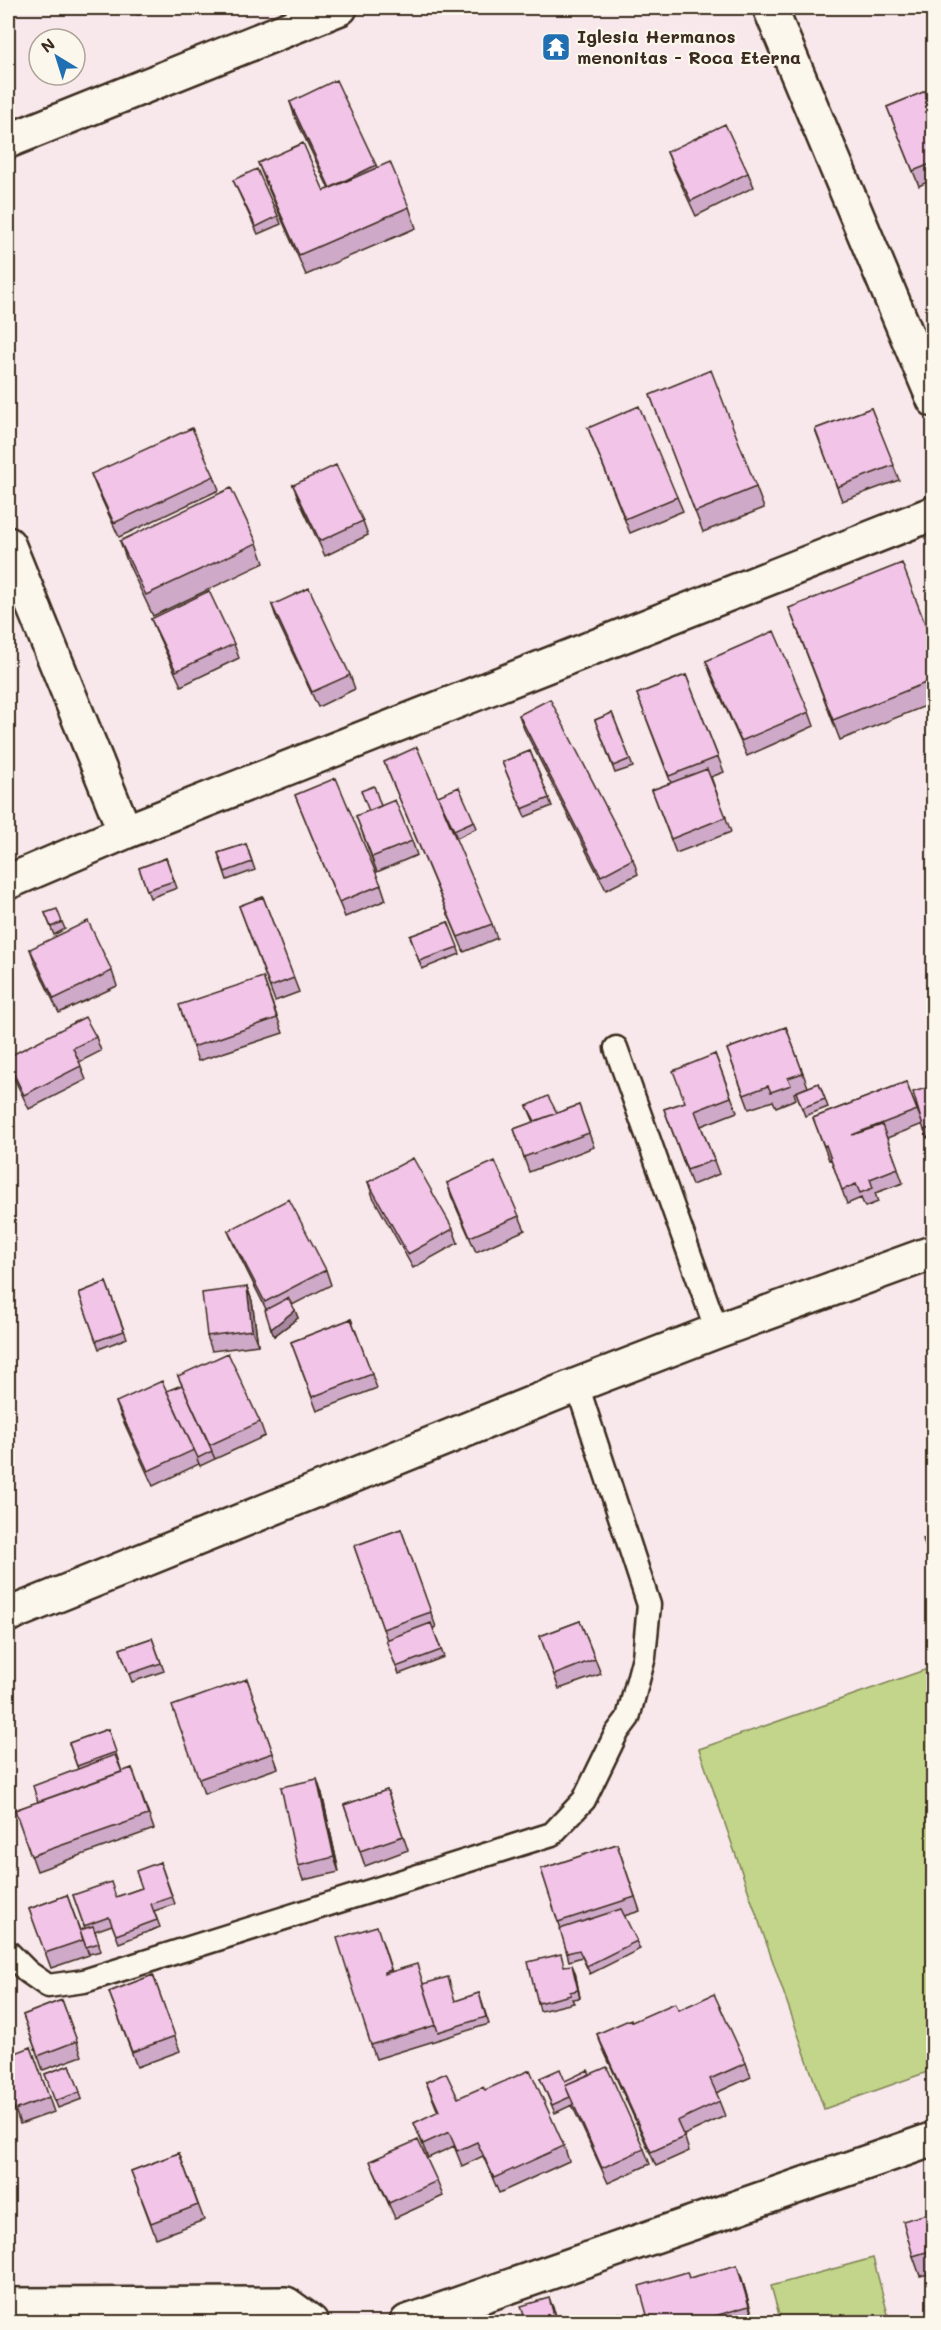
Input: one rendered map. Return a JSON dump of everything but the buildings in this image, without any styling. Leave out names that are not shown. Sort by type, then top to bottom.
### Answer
[{"type":"street","points":[[8,141],[340,8]]},
{"type":"street","points":[[770,8],[933,399]]},
{"type":"street","points":[[8,882],[125,832],[933,513]]},
{"type":"street","points":[[8,544],[125,832]]},
{"type":"street","points":[[8,1615],[717,1330],[933,1252]]},
{"type":"street","points":[[407,2322],[933,2139]]},
{"type":"street","points":[[8,2305],[286,2304],[311,2322]]},
{"type":"lane","points":[[616,1048],[717,1330]]},
{"type":"lane","points":[[8,1952],[28,1972],[48,1986],[84,1981],[552,1834],[584,1800],[616,1734],[628,1718],[644,1657],[649,1605],[577,1385]]},
{"type":"green space","points":[[933,1667],[933,2070],[824,2109],[699,1749]]},
{"type":"green space","points":[[873,2258],[890,2322],[781,2322],[771,2286]]},
{"type":"place","name":"Iglesia Hermanos menonitas - Roca Eterna","points":[[556,47]]}]
